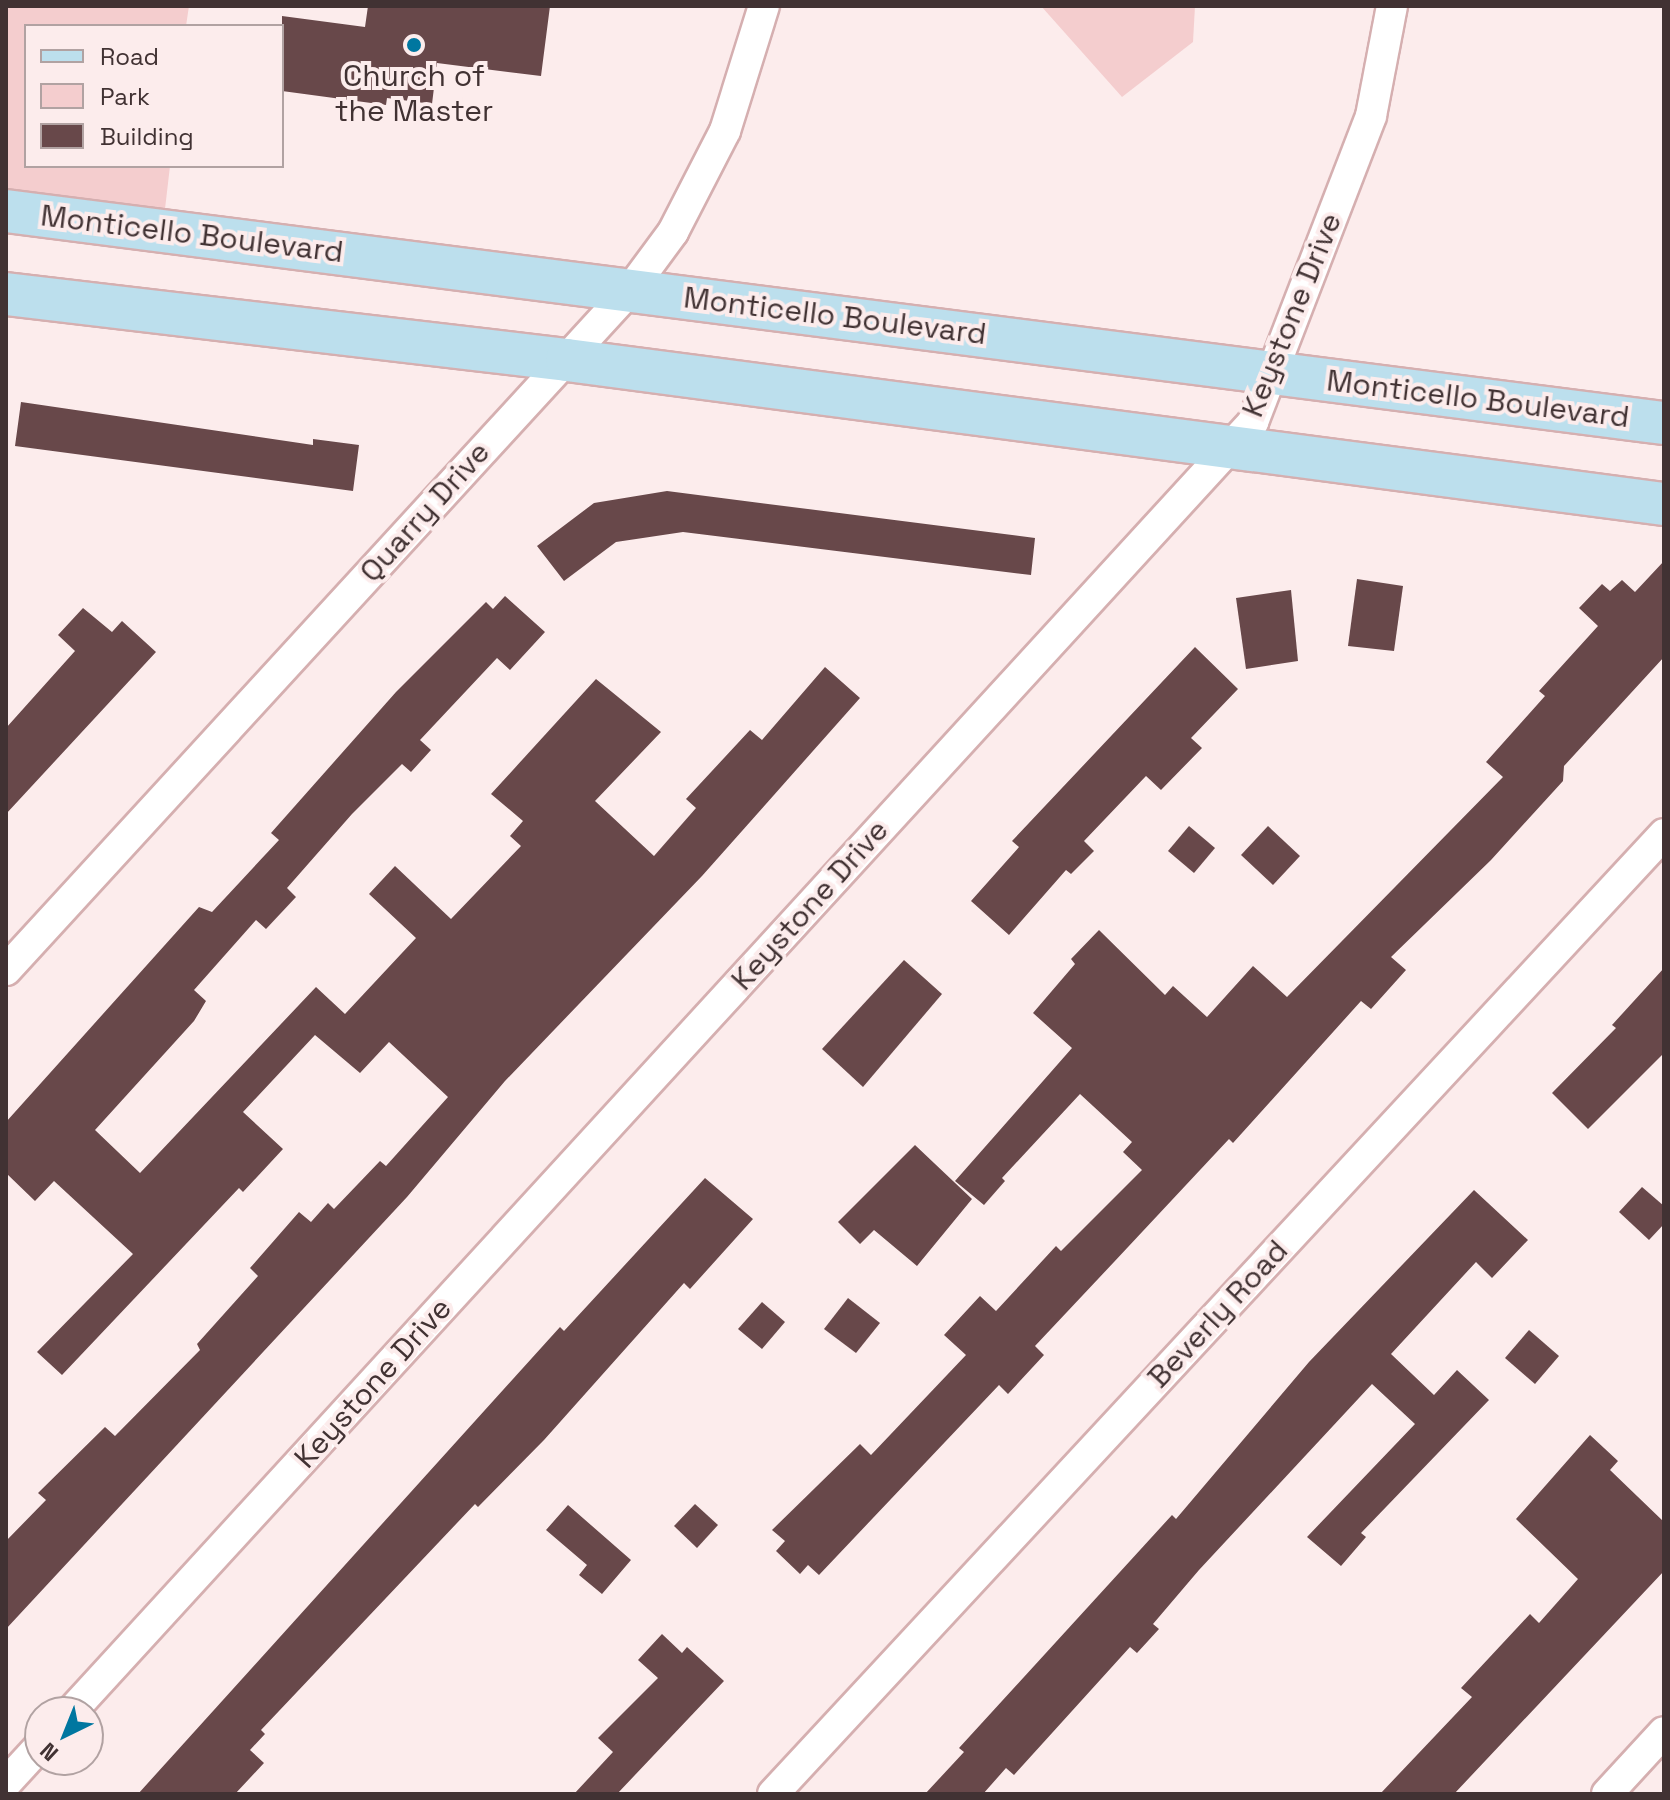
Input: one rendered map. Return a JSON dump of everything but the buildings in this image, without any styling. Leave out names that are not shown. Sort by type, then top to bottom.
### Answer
[{"type":"main road","name":"Monticello Boulevard","points":[[6,211],[1664,423]]},
{"type":"main road","points":[[6,294],[567,360],[1664,504]]},
{"type":"street","name":"Quarry Drive","points":[[6,970],[631,289],[673,232],[725,131],[764,6]]},
{"type":"street","name":"Keystone Drive","points":[[86,1696],[1253,422],[1371,116],[1392,6]]},
{"type":"street","name":"Beverly Road","points":[[773,1794],[1664,834]]},
{"type":"street","points":[[1607,1794],[1664,1732]]},
{"type":"street","points":[[6,1783],[24,1763]]},
{"type":"green space","points":[[6,6],[189,6],[186,24],[24,24],[24,168],[170,168],[165,209],[6,189]]},
{"type":"green space","points":[[1041,6],[1195,6],[1193,42],[1122,97]]},
{"type":"place","name":"Church of the Master","points":[[414,45]]}]
